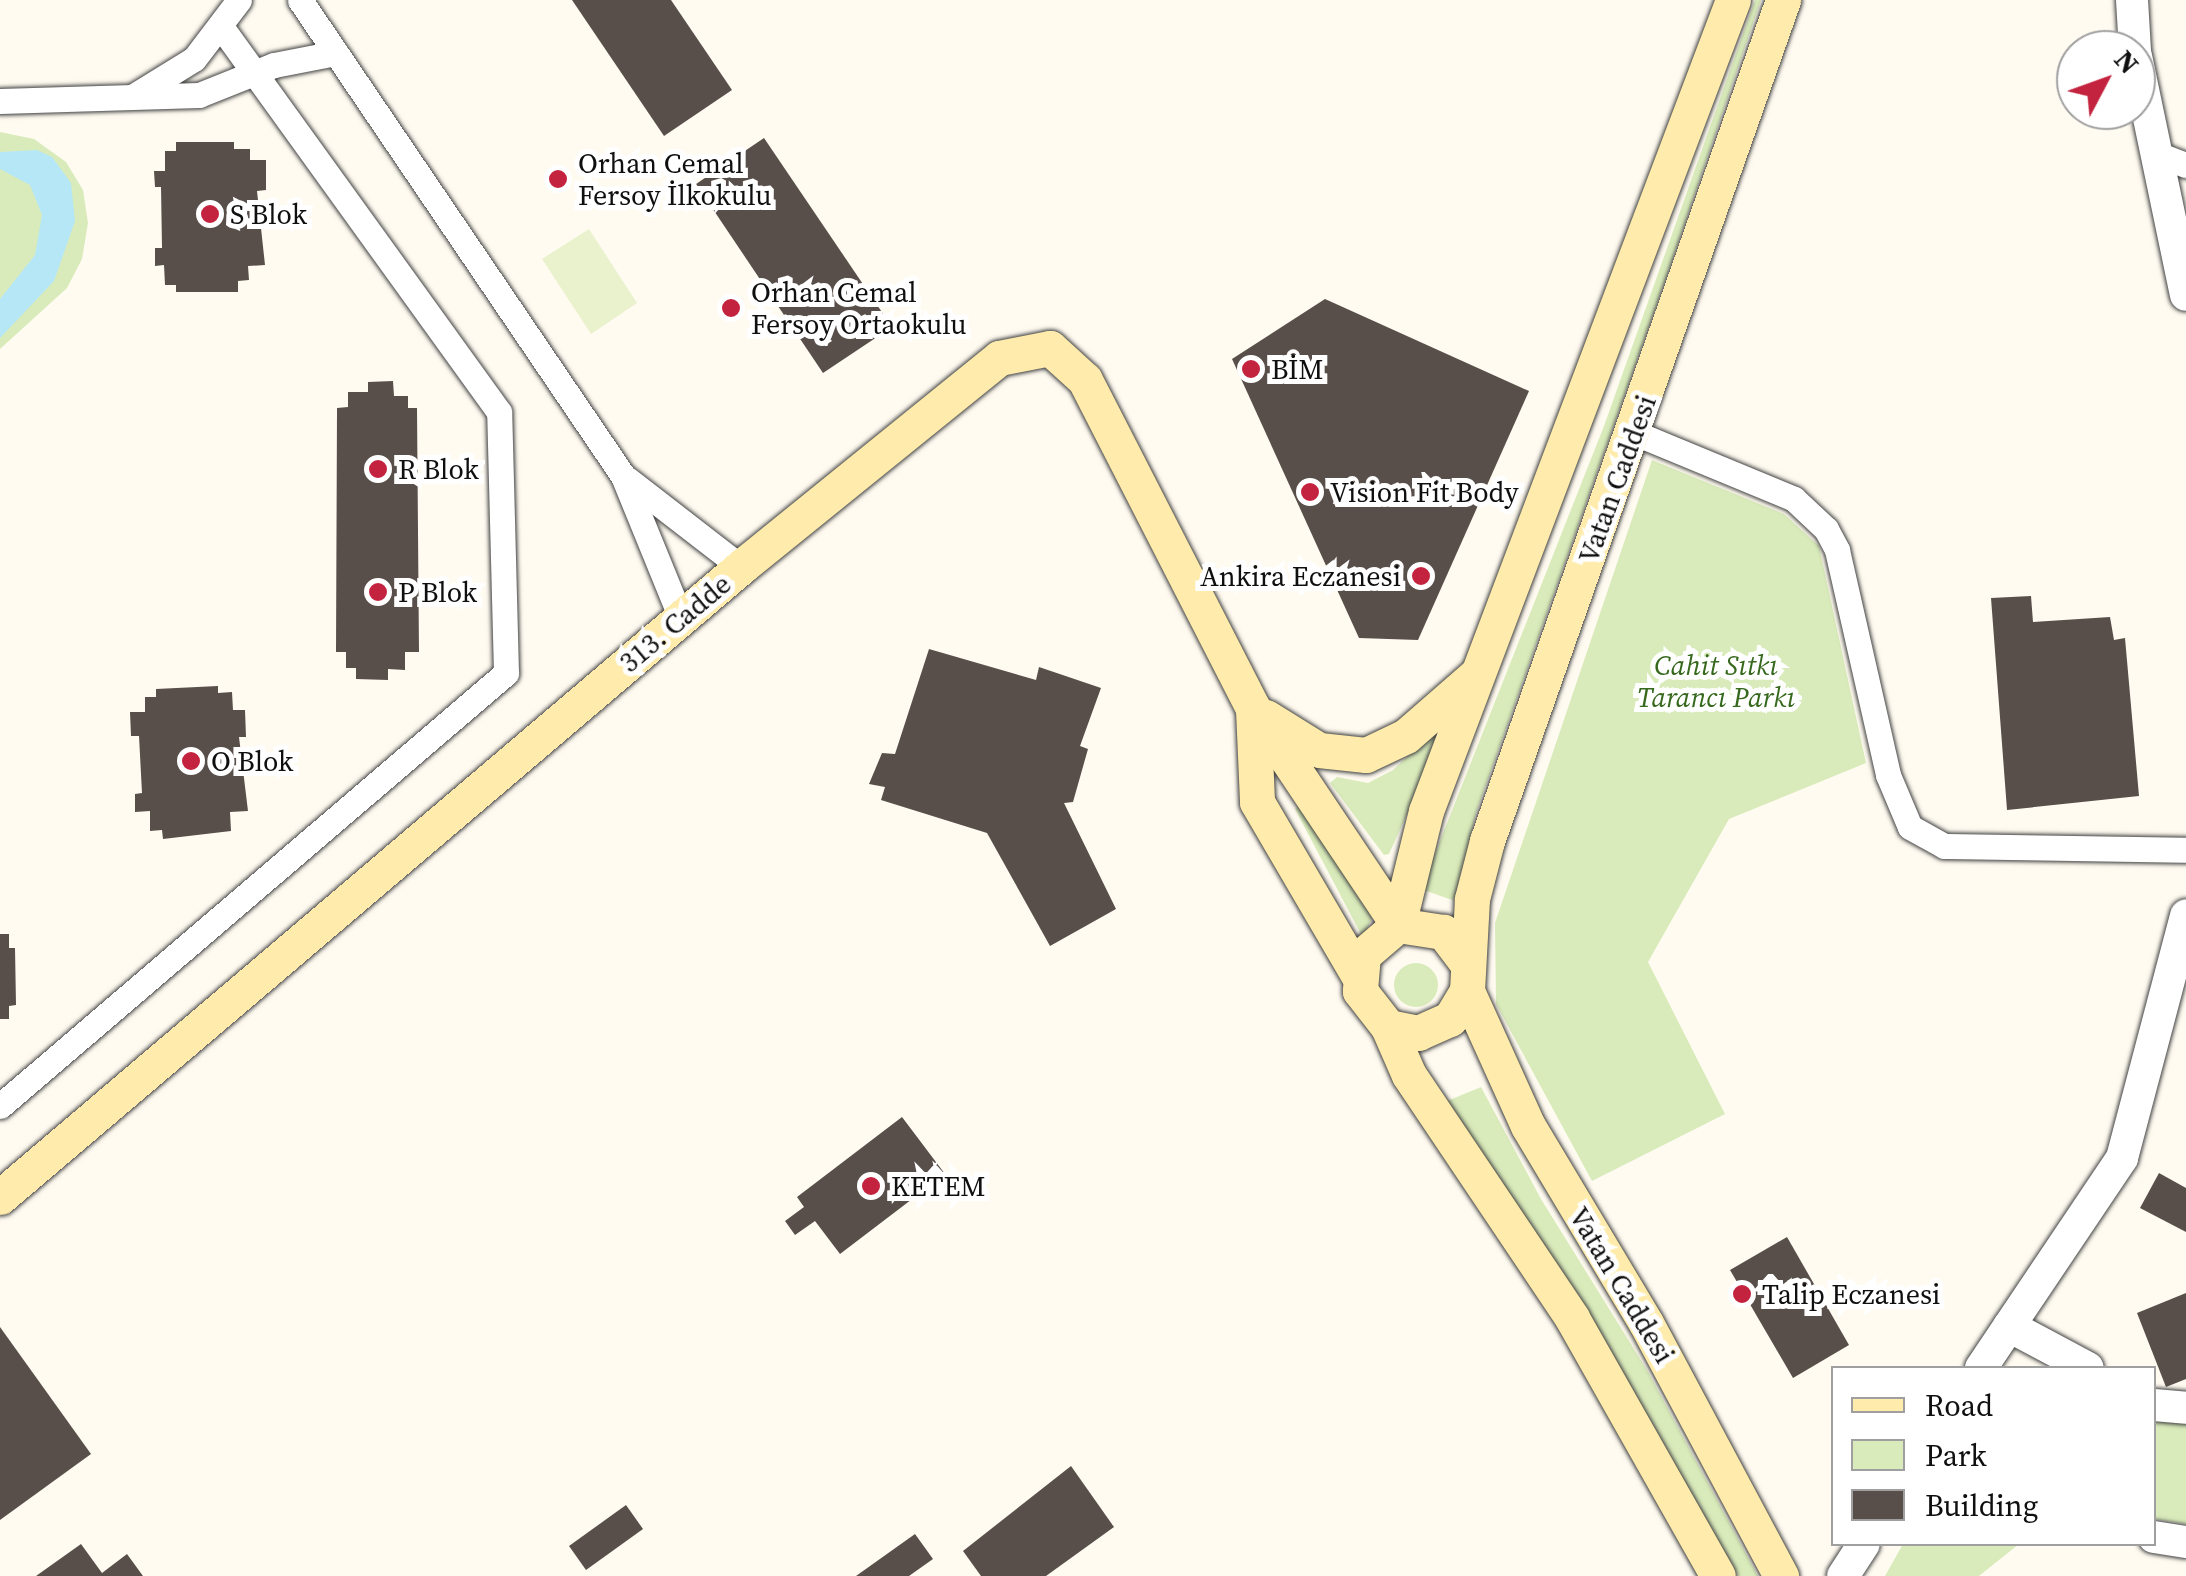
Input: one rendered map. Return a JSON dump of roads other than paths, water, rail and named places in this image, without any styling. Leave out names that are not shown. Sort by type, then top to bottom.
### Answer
[{"type":"main road","name":"Vatan Caddesi","points":[[1734,0],[1426,812],[1398,924],[1444,932],[1467,977],[1528,1126],[1656,1340],[1781,1576]]},
{"type":"main road","name":"Vatan Caddesi","points":[[1467,977],[1487,841],[1783,0]]},
{"type":"main road","name":"313. Cadde","points":[[0,1196],[742,567],[999,358],[1050,348],[1085,380],[1252,708],[1398,924]]},
{"type":"main road","points":[[1252,708],[1319,750],[1366,755],[1406,736],[1483,669]]},
{"type":"main road","name":"313. Cadde","points":[[1252,708],[1256,802],[1358,975]]},
{"type":"main road","points":[[1398,924],[1371,942],[1358,975],[1367,1007],[1388,1027],[1409,1075],[1572,1318],[1718,1576]]},
{"type":"main road","points":[[1388,1027],[1434,1029],[1450,1019],[1467,977]]},
{"type":"street","points":[[130,98],[194,59],[240,0]]},
{"type":"street","points":[[300,0],[623,476],[682,618]]},
{"type":"street","points":[[2132,0],[2134,30]]},
{"type":"street","points":[[0,1106],[506,674],[500,412],[221,27]]},
{"type":"street","points":[[0,101],[199,95],[254,73],[336,53]]},
{"type":"street","points":[[2156,114],[2171,159],[2186,295]]},
{"type":"street","points":[[1634,432],[1794,498],[1826,529],[1837,550],[1888,774],[1910,827],[1944,846],[2186,850]]},
{"type":"street","points":[[623,476],[742,567]]},
{"type":"street","points":[[1982,1366],[2122,1158],[2186,914]]},
{"type":"street","points":[[2010,1326],[2084,1366]]},
{"type":"street","points":[[2156,1404],[2186,1408]]},
{"type":"street","points":[[2156,1537],[2186,1542]]},
{"type":"street","points":[[1843,1576],[1863,1546]]},
{"type":"water","points":[[37,150],[52,157],[71,183],[75,221],[54,281],[0,338],[0,299],[35,255],[42,215],[30,185],[0,169],[0,152]]},
{"type":"place","name":"Orhan Cemal Fersoy İlkokulu","points":[[558,179]]},
{"type":"place","name":"S Blok","points":[[210,214]]},
{"type":"place","name":"Orhan Cemal Fersoy Ortaokulu","points":[[731,308]]},
{"type":"place","name":"BİM","points":[[1251,369]]},
{"type":"place","name":"R Blok","points":[[378,469]]},
{"type":"place","name":"Vision Fit Body","points":[[1310,492]]},
{"type":"place","name":"Ankira Eczanesi","points":[[1421,576]]},
{"type":"place","name":"P Blok","points":[[378,592]]},
{"type":"place","name":"O Blok","points":[[191,761]]},
{"type":"place","name":"KETEM","points":[[871,1186]]},
{"type":"place","name":"Talip Eczanesi","points":[[1742,1294]]},
{"type":"park label","name":"Cahit Sıtkı Tarancı Parkı","points":[[1716,681]]}]
